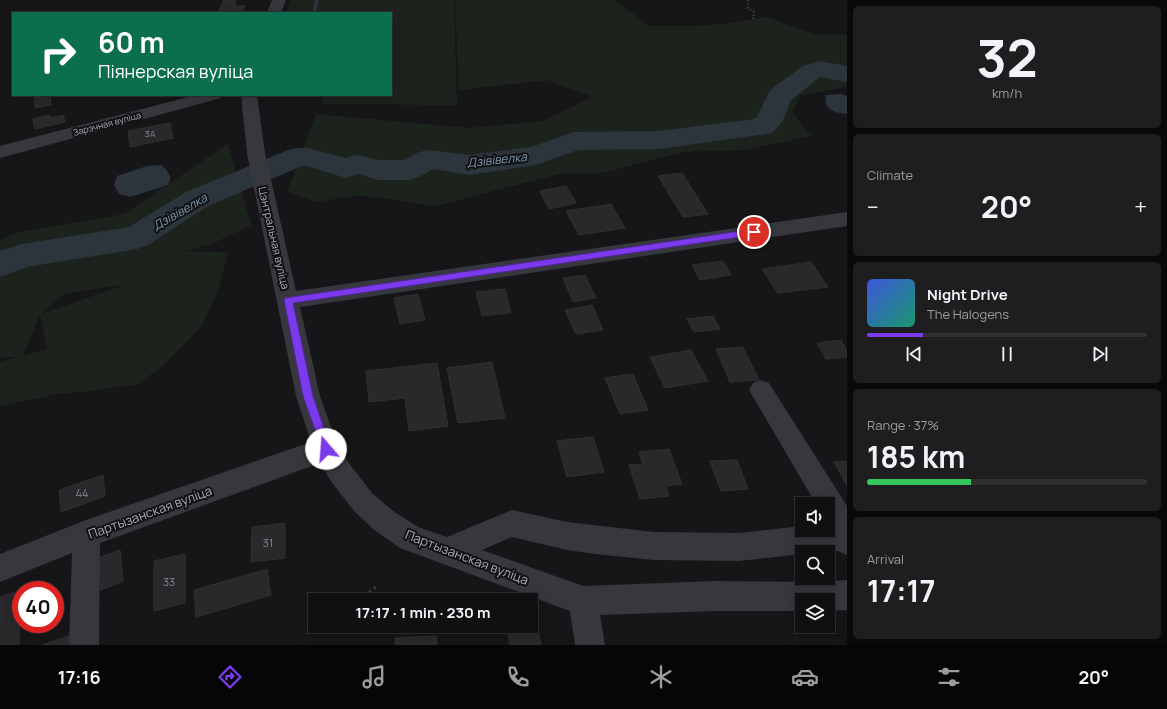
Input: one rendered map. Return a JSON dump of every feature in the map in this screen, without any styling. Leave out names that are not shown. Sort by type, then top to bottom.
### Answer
[{"type":"street","points":[[274,12],[279,0]]},
{"type":"street","name":"Зарэчная вуліца","points":[[0,152],[211,96]]},
{"type":"street","name":"Цэнтральная вуліца","points":[[250,96],[256,153],[264,195],[308,396],[326,449]]},
{"type":"street","points":[[288,300],[847,219]]},
{"type":"street","points":[[761,390],[847,531]]},
{"type":"street","name":"Партызанская вуліца","points":[[0,568],[86,534],[326,449],[339,471],[363,502],[383,520],[410,538],[583,601],[715,596],[820,597],[847,595]]},
{"type":"street","points":[[448,551],[512,522],[544,532],[651,547],[740,547],[836,536],[847,541]]},
{"type":"street","points":[[84,645],[86,534]]},
{"type":"street","points":[[583,601],[590,645]]},
{"type":"path","points":[[748,0],[748,8],[754,12],[753,19]]},
{"type":"path","points":[[369,593],[376,587]]},
{"type":"shaded area","points":[[291,0],[454,0],[457,105],[322,104],[324,96],[392,96],[392,12],[286,12]]},
{"type":"shaded area","points":[[455,0],[615,0],[649,26],[696,26],[730,23],[767,17],[816,35],[847,35],[847,87],[801,95],[792,112],[811,136],[744,150],[684,152],[602,173],[563,173],[436,206],[359,195],[317,202],[287,192],[316,114],[469,128],[543,121],[592,97],[547,80],[459,90]]},
{"type":"shaded area","points":[[841,94],[847,96],[847,114],[828,108],[826,95]]},
{"type":"shaded area","points":[[228,144],[251,225],[214,243],[186,251],[228,252],[217,294],[201,327],[164,365],[138,384],[92,391],[58,394],[0,406],[0,362],[18,357],[0,357],[0,240],[18,232],[124,214]],"holes":[[[122,286],[41,314],[64,294]],[[40,315],[47,349],[23,356],[23,355]]]},
{"type":"shaded area","points":[[161,165],[166,169],[171,178],[168,185],[130,197],[119,194],[114,185],[117,176],[147,166]]},
{"type":"building","points":[[224,0],[236,0],[234,6],[245,6],[242,12],[218,12]]},
{"type":"building","points":[[50,96],[51,105],[35,108],[34,98]]},
{"type":"building","points":[[50,115],[51,118],[63,115],[65,122],[35,129],[33,119]]},
{"type":"building","points":[[170,123],[173,138],[130,147],[128,131]]},
{"type":"building","points":[[682,173],[708,214],[683,217],[658,176]]},
{"type":"building","points":[[566,186],[576,203],[549,209],[540,191]]},
{"type":"building","points":[[611,204],[625,228],[579,235],[566,211]]},
{"type":"building","points":[[723,261],[731,275],[700,280],[692,265]]},
{"type":"building","points":[[811,262],[828,287],[778,293],[762,269]]},
{"type":"building","points":[[585,275],[596,298],[573,302],[563,278]]},
{"type":"building","points":[[505,289],[511,313],[482,316],[476,292]]},
{"type":"building","points":[[418,294],[425,320],[400,324],[394,298]]},
{"type":"building","points":[[592,305],[603,330],[576,334],[565,310]]},
{"type":"building","points":[[713,316],[720,329],[694,332],[687,319]]},
{"type":"building","points":[[841,340],[847,351],[847,357],[826,359],[817,343]]},
{"type":"building","points":[[743,347],[759,380],[730,382],[716,349]]},
{"type":"building","points":[[691,350],[708,381],[665,388],[650,357]]},
{"type":"building","points":[[492,362],[505,418],[458,423],[447,368]]},
{"type":"building","points":[[437,363],[448,426],[409,431],[405,398],[369,402],[366,371]]},
{"type":"building","points":[[633,374],[648,410],[620,414],[605,378]]},
{"type":"building","points":[[593,437],[604,472],[567,477],[557,441]]},
{"type":"building","points":[[669,449],[682,484],[666,486],[669,496],[640,499],[629,465],[643,464],[639,452]]},
{"type":"building","points":[[737,460],[748,489],[721,491],[710,461]]},
{"type":"building","points":[[847,461],[847,486],[834,462]]},
{"type":"building","points":[[103,475],[105,496],[61,512],[59,490]]},
{"type":"building","points":[[285,523],[285,558],[251,562],[252,527]]},
{"type":"building","points":[[120,550],[123,581],[101,590],[98,558]]},
{"type":"building","points":[[185,554],[185,603],[154,611],[154,561]]},
{"type":"building","points":[[267,569],[271,595],[196,617],[194,590]]},
{"type":"building","points":[[12,593],[12,633],[19,633],[19,645],[0,645],[0,597]]},
{"type":"building","points":[[538,631],[541,645],[510,645],[508,633],[538,633]]},
{"type":"building","points":[[69,636],[69,645],[42,645]]},
{"type":"building","points":[[436,636],[437,645],[395,645],[395,638]]},
{"type":"waterway","points":[[314,12],[317,0]]},
{"type":"waterway","name":"Дзівівелка","points":[[0,265],[22,256],[137,237],[197,199],[298,157],[308,157],[346,168],[357,164],[378,170],[409,170],[429,159],[469,165],[536,156],[574,141],[659,140],[762,127],[769,121],[779,96],[812,71],[819,69],[847,74]]},
{"type":"route","points":[[326,449],[308,396],[288,300],[754,232]]}]
